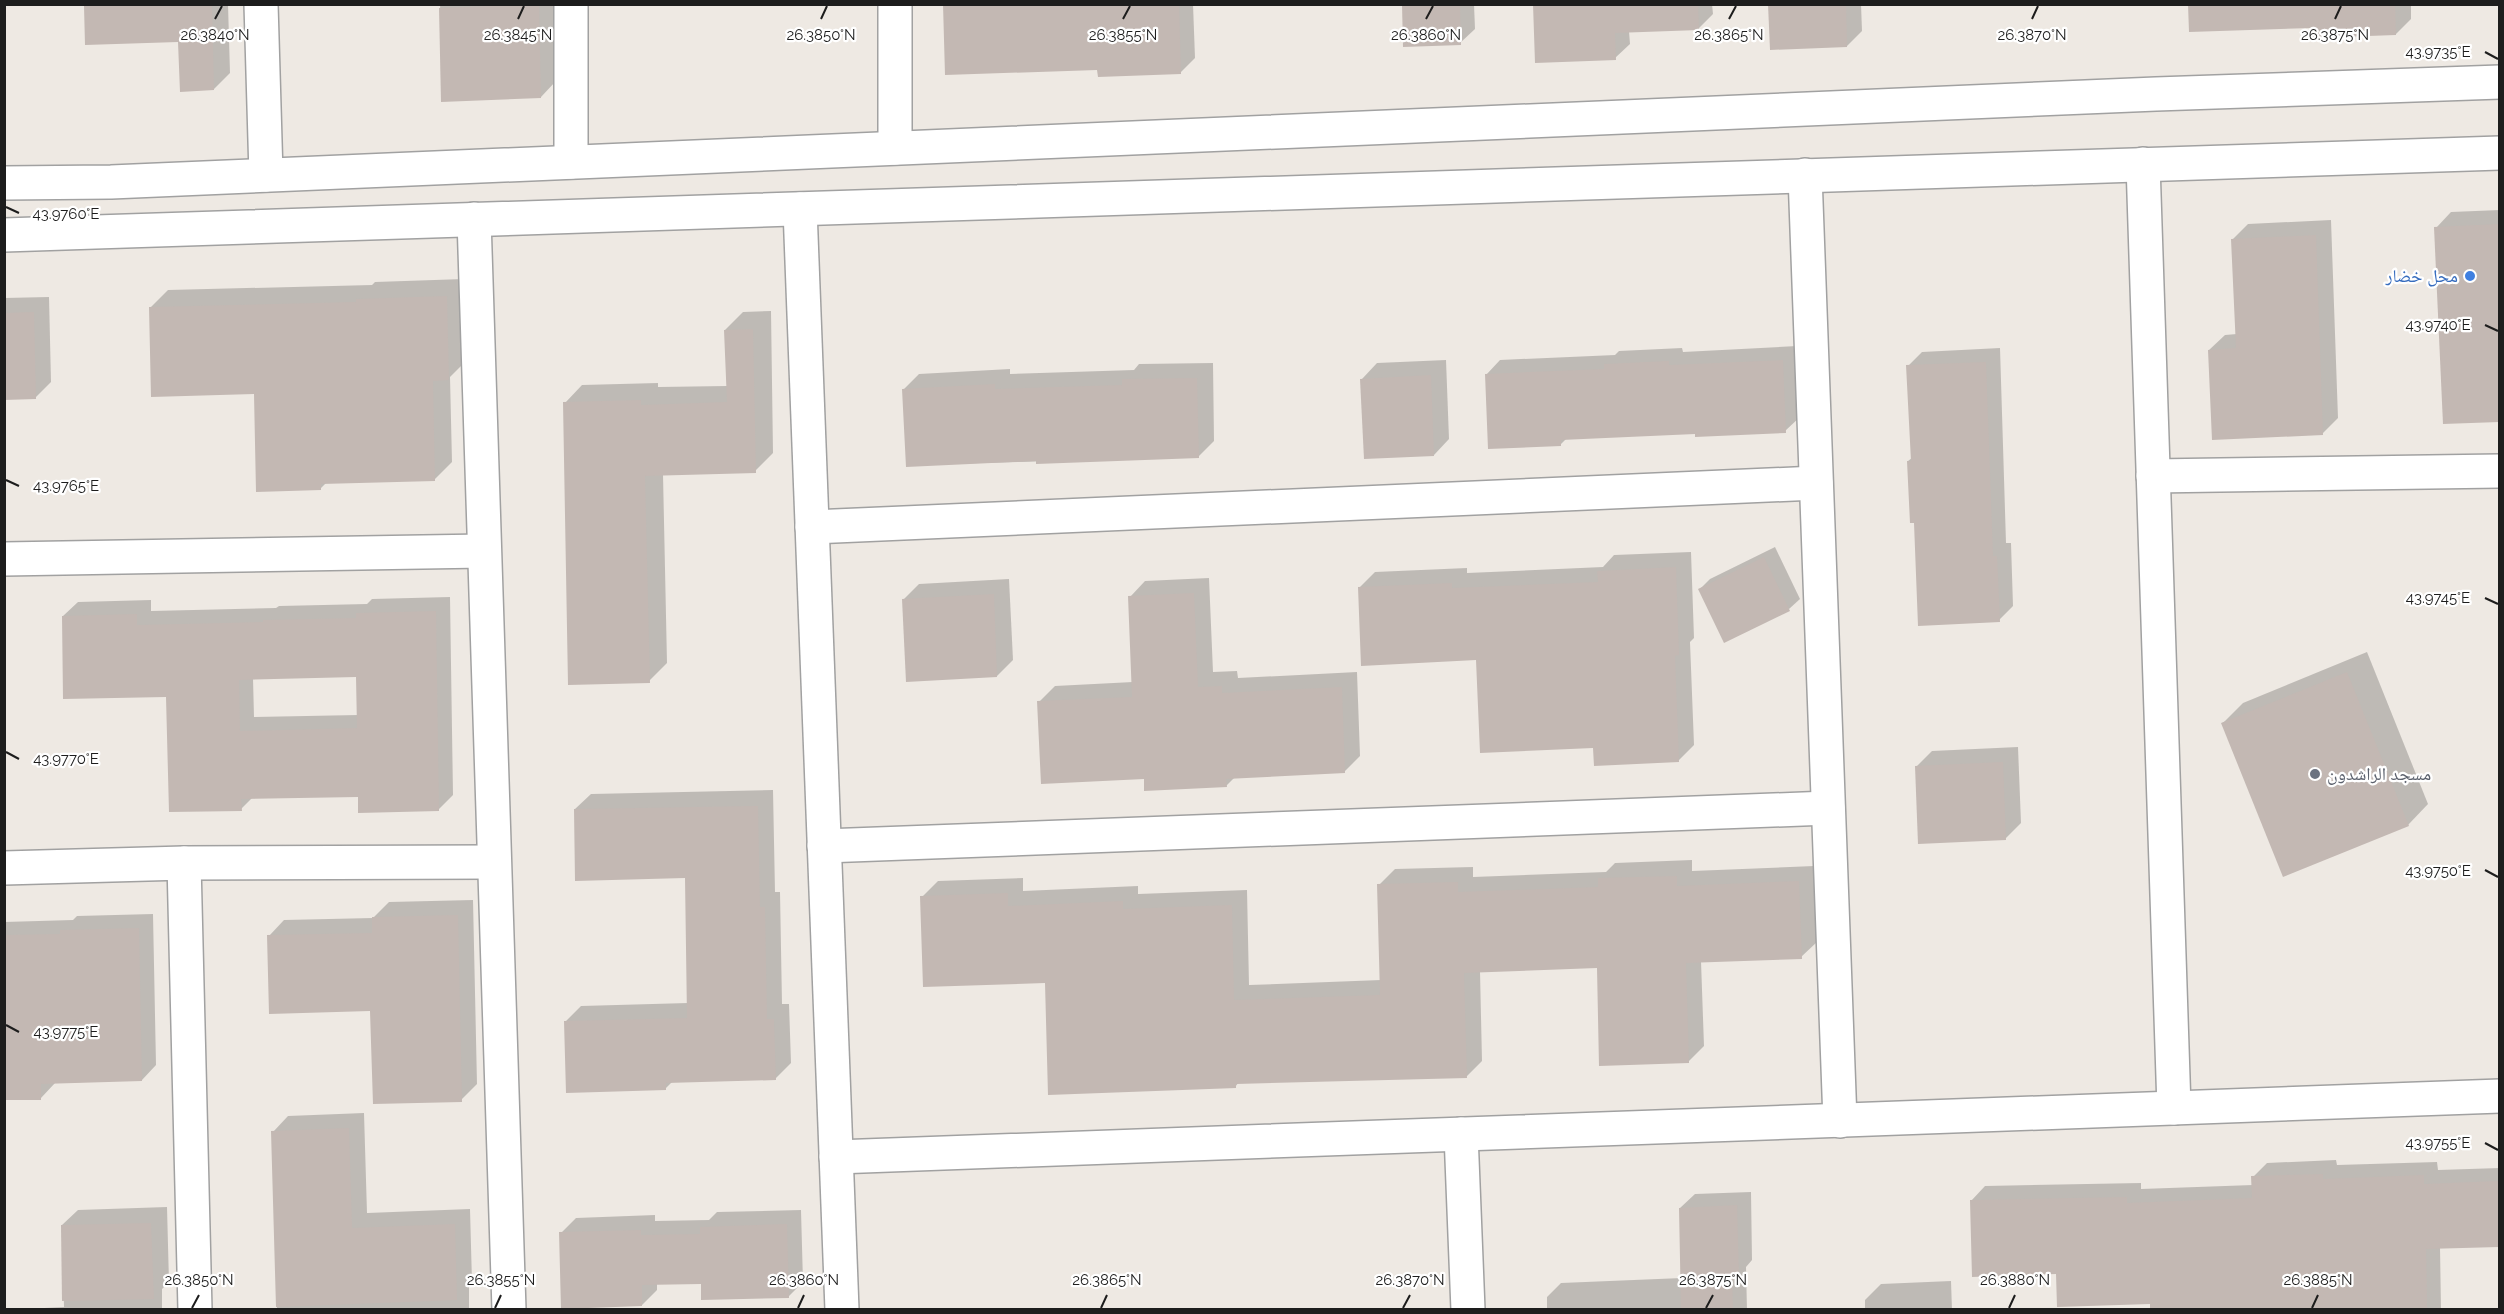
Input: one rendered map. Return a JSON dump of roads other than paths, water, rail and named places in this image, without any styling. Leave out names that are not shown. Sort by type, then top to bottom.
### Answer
[{"type":"street","points":[[261,4],[266,175]]},
{"type":"street","points":[[571,4],[571,162]]},
{"type":"street","points":[[895,4],[895,148]]},
{"type":"street","points":[[4,183],[111,182],[2156,93],[2499,82]]},
{"type":"street","points":[[4,235],[2499,153]]},
{"type":"street","points":[[2143,164],[2174,1108]]},
{"type":"street","points":[[1805,175],[1840,1121]]},
{"type":"street","points":[[800,209],[842,1310]]},
{"type":"street","points":[[474,219],[509,1310]]},
{"type":"street","points":[[2153,476],[2499,471]]},
{"type":"street","points":[[812,527],[1816,483]]},
{"type":"street","points":[[4,560],[484,551]]},
{"type":"street","points":[[824,846],[1828,808]]},
{"type":"street","points":[[4,868],[184,863],[495,862]]},
{"type":"street","points":[[184,863],[195,1310]]},
{"type":"street","points":[[836,1157],[2499,1096]]},
{"type":"street","points":[[1461,1134],[1468,1310]]},
{"type":"place","name":"محل خضار","points":[[2470,276]]},
{"type":"place","name":"مسجد الراشدون","points":[[2315,774]]}]
